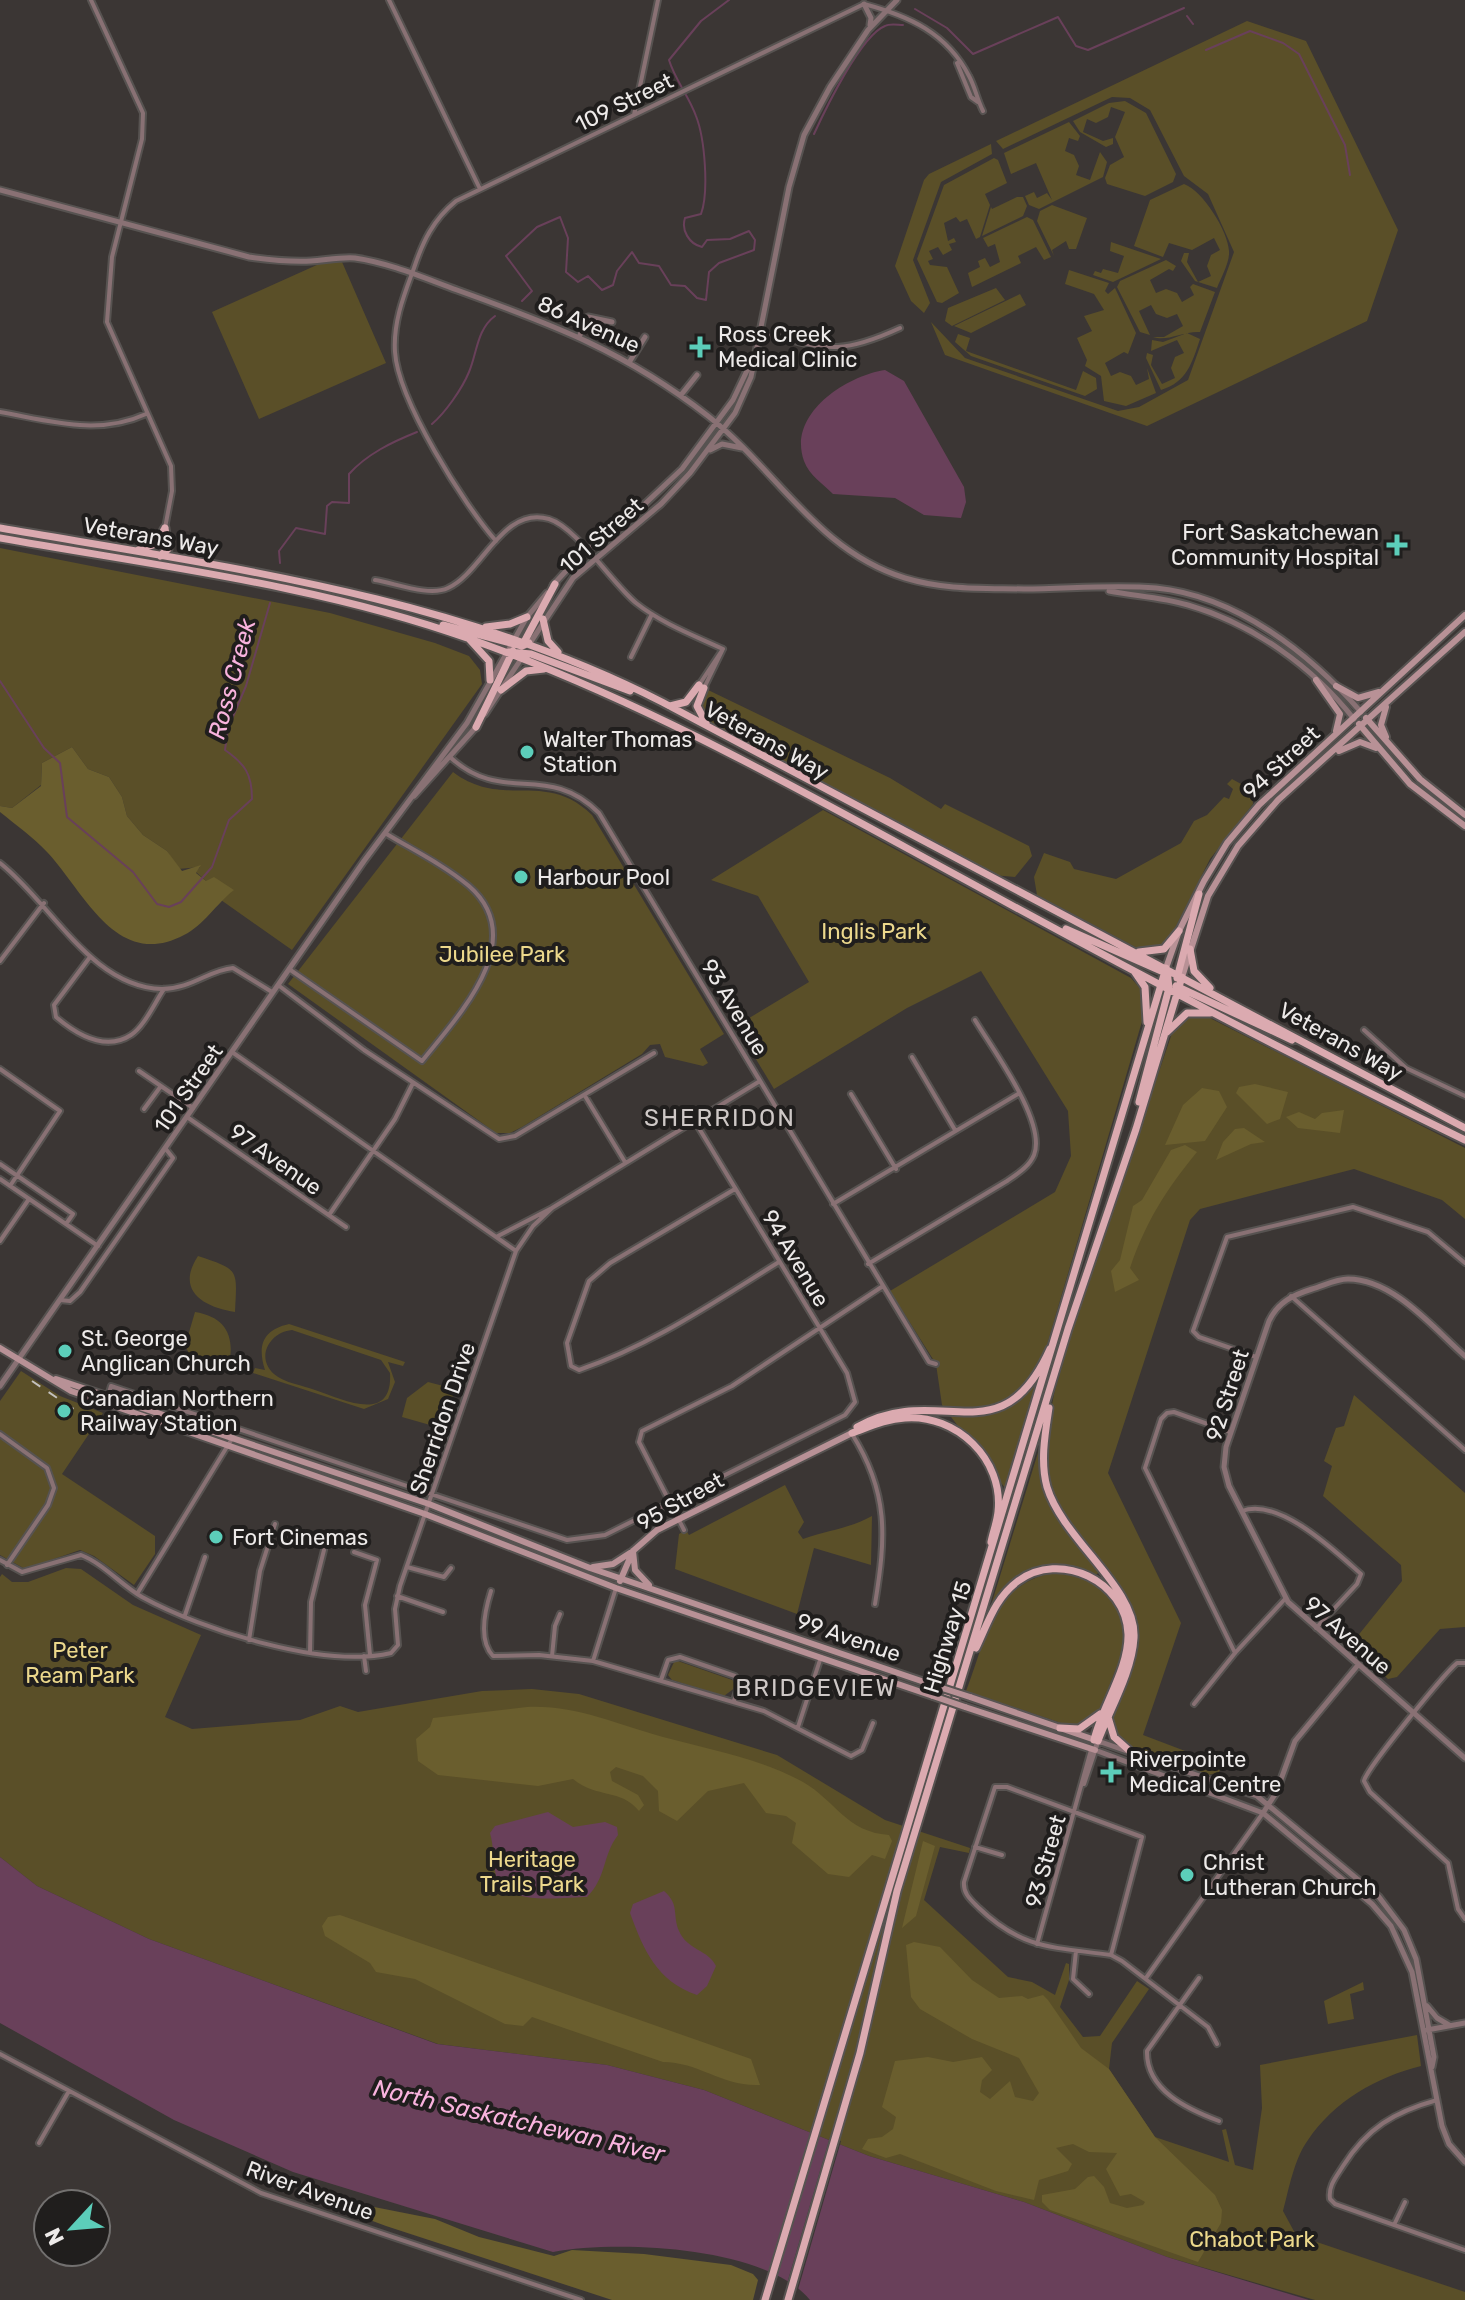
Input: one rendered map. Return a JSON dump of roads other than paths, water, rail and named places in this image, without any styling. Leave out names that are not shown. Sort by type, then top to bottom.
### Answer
[{"type":"main road","name":"Veterans Way","points":[[0,528],[365,594],[484,627],[553,671],[736,756],[1040,921],[1172,987],[1224,1018],[1465,1140]]},
{"type":"main road","points":[[130,550],[156,544],[165,528]]},
{"type":"main road","points":[[149,565],[168,549],[165,528]]},
{"type":"main road","name":"Veterans Way","points":[[0,538],[328,597],[468,638],[566,658],[647,695],[1465,1128]]},
{"type":"main road","points":[[476,727],[555,584]]},
{"type":"main road","name":"94 Street","points":[[1172,974],[1179,931],[1227,843],[1259,805],[1465,615]]},
{"type":"main road","points":[[484,627],[510,624],[527,617]]},
{"type":"main road","points":[[410,619],[518,648],[639,695],[647,695]]},
{"type":"main road","points":[[543,619],[548,641],[566,658]]},
{"type":"main road","name":"94 Street","points":[[1172,974],[1190,949],[1208,896],[1238,846],[1278,800],[1465,632]]},
{"type":"main road","points":[[468,638],[489,661],[490,680]]},
{"type":"main road","points":[[501,690],[532,668],[553,671]]},
{"type":"main road","points":[[1316,680],[1340,714],[1339,726],[1332,738]]},
{"type":"main road","points":[[1336,686],[1362,698],[1389,686]]},
{"type":"main road","points":[[668,706],[686,702],[702,687]]},
{"type":"main road","points":[[702,687],[697,706],[699,715],[724,736]]},
{"type":"main road","points":[[1388,703],[1381,725],[1397,754]]},
{"type":"main road","name":"86 Avenue","points":[[1361,712],[1434,792],[1465,815]]},
{"type":"main road","points":[[1354,719],[1423,796],[1465,826]]},
{"type":"main road","points":[[1329,757],[1360,742],[1381,752]]},
{"type":"main road","points":[[1136,1129],[1141,1089],[1172,987],[1172,974],[1199,894]]},
{"type":"main road","points":[[1040,921],[1051,922],[1172,974]]},
{"type":"main road","points":[[1130,951],[1164,949],[1179,931]]},
{"type":"main road","points":[[1190,949],[1194,971],[1217,996]]},
{"type":"main road","points":[[1132,969],[1147,995],[1146,1034]]},
{"type":"main road","points":[[1172,974],[1172,987]]},
{"type":"main road","points":[[1172,987],[1317,1053],[1324,1053]]},
{"type":"main road","name":"Highway 15","points":[[765,2300],[1063,1321],[1146,1034],[1172,987]]},
{"type":"main road","name":"Highway 15","points":[[788,2300],[869,2021],[897,1891],[1055,1371],[1136,1129],[1160,1045],[1172,987]]},
{"type":"main road","points":[[1160,1045],[1174,1021],[1187,1013],[1203,1011],[1224,1018]]},
{"type":"main road","points":[[852,1433],[891,1412],[923,1408],[978,1412],[1005,1406],[1021,1397],[1033,1382],[1063,1321]]},
{"type":"main road","name":"99 Avenue","points":[[0,1348],[71,1391],[106,1404],[425,1514],[616,1588],[1093,1750]]},
{"type":"main road","points":[[1055,1371],[1044,1437],[1047,1487],[1063,1522],[1122,1597],[1133,1622],[1131,1655],[1104,1714],[1079,1729],[1060,1728]]},
{"type":"main road","name":"99 Avenue","points":[[52,1378],[109,1394],[429,1504],[590,1568],[1096,1740]]},
{"type":"main road","points":[[852,1433],[884,1421],[920,1418],[954,1428],[977,1447],[995,1482],[998,1511],[976,1606]]},
{"type":"main road","name":"95 Street","points":[[616,1588],[633,1551],[648,1535],[852,1433]]},
{"type":"main road","points":[[590,1568],[613,1564],[633,1551],[639,1577],[657,1590]]},
{"type":"main road","points":[[967,1664],[999,1600],[1020,1579],[1048,1568],[1082,1573],[1108,1589],[1124,1610],[1127,1623],[1125,1655],[1096,1740]]},
{"type":"main road","points":[[1104,1714],[1114,1737],[1132,1753]]},
{"type":"street","points":[[91,0],[143,113],[142,139],[112,257],[107,322],[171,466],[172,491],[165,528]]},
{"type":"street","points":[[389,0],[480,190]]},
{"type":"street","points":[[634,115],[658,0]]},
{"type":"street","name":"101 Street","points":[[0,1386],[384,832],[467,723],[490,680],[543,619],[564,589],[663,502],[723,429],[745,393],[789,187],[804,135],[830,87],[868,30],[897,0]]},
{"type":"street","points":[[864,4],[926,27],[943,40],[957,61],[971,97],[983,111]]},
{"type":"street","points":[[864,4],[871,18],[868,30]]},
{"type":"street","name":"109 Street","points":[[496,541],[453,484],[398,370],[397,318],[411,274],[435,221],[456,201],[864,4]]},
{"type":"street","name":"86 Avenue","points":[[0,190],[249,257],[281,261],[356,258],[411,274],[580,335],[630,361],[681,395],[723,429],[819,530],[852,554],[887,571],[948,587],[1156,588],[1218,605],[1286,642],[1361,712]]},
{"type":"street","points":[[580,335],[588,317],[612,322]]},
{"type":"street","points":[[760,333],[829,349],[861,346],[900,328]]},
{"type":"street","points":[[630,361],[645,337]]},
{"type":"street","name":"101 Street","points":[[402,808],[451,758],[501,690],[527,617],[586,552],[666,486],[717,424],[733,400],[753,358]]},
{"type":"street","points":[[681,395],[697,375]]},
{"type":"street","points":[[0,412],[89,428],[122,425],[146,414]]},
{"type":"street","points":[[703,456],[722,444],[742,449]]},
{"type":"street","points":[[375,580],[434,591],[445,590],[464,578],[513,526],[539,517],[568,530],[635,603],[723,649],[702,687]]},
{"type":"street","name":"86 Avenue","points":[[1104,589],[1177,602],[1213,614],[1271,643],[1316,680],[1354,719]]},
{"type":"street","points":[[631,657],[652,614]]},
{"type":"street","name":"93 Avenue","points":[[443,751],[474,777],[488,782],[559,787],[585,799],[599,813],[868,1264],[929,1362],[936,1364]]},
{"type":"street","points":[[289,969],[422,1061],[483,977],[493,949],[491,919],[470,887],[384,832]]},
{"type":"street","points":[[0,863],[44,903],[90,957],[125,981],[164,989],[193,984],[233,968],[272,992]]},
{"type":"street","points":[[0,961],[44,903]]},
{"type":"street","points":[[90,957],[54,1005],[56,1017],[87,1039],[107,1042],[132,1035],[164,989]]},
{"type":"street","points":[[278,985],[413,1083],[499,1139],[515,1136],[654,1053]]},
{"type":"street","points":[[868,1264],[1007,1181],[1026,1167],[1034,1156],[1037,1138],[1032,1119],[975,1020]]},
{"type":"street","points":[[1364,1030],[1406,1068],[1465,1096]]},
{"type":"street","points":[[232,1052],[516,1251]]},
{"type":"street","points":[[912,1057],[955,1130]]},
{"type":"street","points":[[0,1069],[60,1111],[10,1186]]},
{"type":"street","points":[[139,1071],[193,1108]]},
{"type":"street","name":"Sherridon Drive","points":[[498,1236],[552,1208],[760,1081]]},
{"type":"street","points":[[329,1215],[373,1152],[413,1083]]},
{"type":"street","points":[[144,1109],[161,1086]]},
{"type":"street","points":[[851,1094],[896,1169]]},
{"type":"street","points":[[833,1204],[1018,1094]]},
{"type":"street","points":[[585,1095],[625,1162]]},
{"type":"street","name":"97 Avenue","points":[[187,1117],[346,1227]]},
{"type":"street","name":"94 Avenue","points":[[694,1120],[854,1391],[855,1402],[847,1414]]},
{"type":"street","points":[[60,1300],[70,1301],[80,1292],[137,1211],[173,1158],[165,1148]]},
{"type":"street","points":[[0,1164],[73,1214],[66,1224]]},
{"type":"street","points":[[0,1179],[98,1246]]},
{"type":"street","points":[[735,1189],[610,1263],[589,1281],[567,1343],[566,1356],[571,1366],[579,1370],[611,1359],[696,1316],[779,1262]]},
{"type":"street","points":[[0,1241],[29,1199]]},
{"type":"street","points":[[1256,1357],[1194,1333],[1193,1325],[1226,1238],[1353,1207],[1428,1232],[1465,1263]]},
{"type":"street","name":"Sherridon Drive","points":[[367,1656],[396,1650],[397,1596],[516,1251],[533,1226],[552,1208]]},
{"type":"street","points":[[1291,1296],[1343,1279],[1355,1280],[1399,1298],[1465,1356]]},
{"type":"street","points":[[684,1530],[668,1504],[639,1442],[640,1434],[732,1386],[883,1286]]},
{"type":"street","points":[[1291,1296],[1465,1450]]},
{"type":"street","name":"92 Street","points":[[1242,1511],[1224,1467],[1230,1432],[1272,1315],[1291,1296]]},
{"type":"street","name":"99 Avenue","points":[[109,1394],[111,1386],[567,1540]]},
{"type":"street","points":[[106,1404],[109,1394]]},
{"type":"street","points":[[1230,1432],[1174,1412],[1167,1413],[1151,1448],[1146,1474],[1235,1653]]},
{"type":"street","name":"95 Street","points":[[567,1540],[605,1535],[847,1414]]},
{"type":"street","points":[[852,1433],[874,1475],[884,1521],[875,1604]]},
{"type":"street","points":[[0,1434],[43,1465],[53,1478],[54,1488],[48,1505],[7,1565]]},
{"type":"street","points":[[137,1594],[233,1437]]},
{"type":"street","points":[[1242,1511],[1255,1508],[1307,1527],[1361,1574],[1357,1584],[1316,1628]]},
{"type":"street","name":"97 Avenue","points":[[1242,1511],[1285,1599],[1465,1758]]},
{"type":"street","points":[[249,1640],[260,1571],[275,1524]]},
{"type":"street","points":[[310,1653],[311,1602],[324,1550]]},
{"type":"street","points":[[354,1552],[377,1560],[365,1605],[366,1671]]},
{"type":"street","points":[[0,1560],[22,1572],[81,1555],[137,1594],[184,1616],[249,1640],[310,1653],[367,1656]]},
{"type":"street","points":[[184,1616],[205,1557]]},
{"type":"street","points":[[407,1567],[444,1577],[451,1568]]},
{"type":"street","name":"95 Street","points":[[593,1661],[616,1588]]},
{"type":"street","points":[[491,1591],[484,1623],[490,1653],[593,1661],[661,1680],[734,1701],[797,1727],[855,1756],[862,1750],[873,1723]]},
{"type":"street","points":[[397,1596],[443,1612]]},
{"type":"street","points":[[1194,1704],[1235,1653],[1285,1599]]},
{"type":"street","points":[[552,1656],[555,1626],[560,1614]]},
{"type":"street","points":[[661,1680],[668,1660],[680,1657],[735,1676],[739,1684],[734,1701]]},
{"type":"street","points":[[797,1727],[821,1657]]},
{"type":"street","points":[[1463,1917],[1448,1863],[1365,1784],[1367,1771],[1443,1675],[1457,1663],[1465,1663]]},
{"type":"street","points":[[1146,1978],[1263,1813],[1295,1741],[1358,1665]]},
{"type":"street","name":"99 Avenue","points":[[1096,1740],[1269,1803],[1370,1889],[1398,1920],[1416,1959],[1425,2001],[1425,2031]]},
{"type":"street","name":"93 Street","points":[[1037,1944],[1096,1740]]},
{"type":"street","name":"99 Avenue","points":[[1093,1750],[1238,1800],[1263,1813],[1350,1885],[1391,1926],[1412,1972],[1449,2144],[1465,2162]]},
{"type":"street","points":[[1111,1955],[1142,1837],[1076,1811],[998,1786],[991,1792],[964,1891],[1006,1932],[1037,1944],[1111,1955],[1181,2004],[1208,2027],[1217,2044]]},
{"type":"street","points":[[975,1847],[1002,1855]]},
{"type":"street","points":[[1076,1950],[1073,1979],[1089,1994]]},
{"type":"street","points":[[1199,1978],[1147,2051],[1147,2062],[1167,2094],[1180,2106],[1219,2121]]},
{"type":"street","points":[[1425,2001],[1437,2018],[1451,2026]]},
{"type":"street","points":[[1425,2031],[1465,2023]]},
{"type":"street","name":"River Avenue","points":[[0,2054],[261,2193],[581,2300]]},
{"type":"street","points":[[39,2143],[69,2091]]},
{"type":"street","points":[[1438,2100],[1403,2109],[1383,2120],[1358,2142],[1331,2185],[1329,2194],[1335,2204],[1465,2250]]},
{"type":"street","points":[[1394,2225],[1405,2202]]},
{"type":"water","points":[[885,370],[904,381],[964,487],[966,502],[961,518],[924,515],[895,498],[833,494],[806,466],[801,444],[804,428],[812,413],[838,389]]},
{"type":"water","points":[[548,1812],[573,1827],[605,1822],[617,1827],[618,1835],[587,1897],[550,1899],[522,1896],[501,1886],[496,1876],[490,1833],[495,1826]]},
{"type":"water","name":"North Saskatchewan River","points":[[0,1857],[37,1886],[149,1939],[437,2044],[607,2065],[704,2090],[869,2156],[1024,2202],[1167,2257],[1309,2300],[810,2300],[789,2282],[760,2268],[726,2258],[651,2248],[581,2248],[553,2252],[293,2172],[174,2120],[0,2023]]},
{"type":"water","points":[[664,1891],[672,1901],[683,1937],[716,1966],[707,1986],[697,1995],[662,1973],[647,1952],[630,1913],[633,1904]]},
{"type":"waterway","name":"Ross Creek","points":[[522,301],[532,291],[506,256],[537,227],[560,217],[568,238],[566,272],[578,282],[588,276],[602,290],[613,285],[617,271],[632,252],[639,263],[659,266],[671,285],[685,286],[697,298],[706,300],[709,272],[719,263],[754,250],[755,240],[749,231],[730,239],[707,240],[702,247],[690,240],[684,227],[685,218],[701,214],[705,193],[704,151],[696,116],[669,60],[701,21],[729,0]]},
{"type":"waterway","points":[[915,9],[947,28],[973,54],[1058,17],[1076,46],[1088,50],[1184,8]]},
{"type":"waterway","points":[[1187,16],[1193,24]]},
{"type":"waterway","points":[[814,134],[865,43],[885,26],[903,25]]},
{"type":"waterway","points":[[1206,50],[1250,31],[1283,43],[1299,54],[1345,145],[1350,175]]},
{"type":"waterway","name":"Ross Creek","points":[[432,424],[462,386],[481,334],[495,316]]},
{"type":"waterway","name":"Ross Creek","points":[[280,563],[279,551],[296,528],[325,534],[327,506],[332,502],[349,503],[349,474],[356,467],[380,449],[417,432]]},
{"type":"waterway","name":"Ross Creek","points":[[0,681],[44,748],[60,763],[67,817],[133,872],[157,904],[169,907],[181,902],[212,867],[229,820],[252,799],[246,770],[225,750],[228,728],[246,686],[270,603]]},
{"type":"railway","points":[[32,1381],[93,1422]]},
{"type":"place","name":"Ross Creek Medical Clinic","points":[[700,347]]},
{"type":"place","name":"Fort Saskatchewan Community Hospital","points":[[1397,545]]},
{"type":"place","name":"Walter Thomas Station","points":[[527,752]]},
{"type":"place","name":"Harbour Pool","points":[[521,877]]},
{"type":"place","name":"St. George Anglican Church","points":[[65,1351]]},
{"type":"place","name":"Canadian Northern Railway Station","points":[[64,1411]]},
{"type":"place","name":"Fort Cinemas","points":[[216,1537]]},
{"type":"place","name":"Riverpointe Medical Centre","points":[[1111,1772]]},
{"type":"place","name":"Christ Lutheran Church","points":[[1187,1875]]},
{"type":"district","name":"SHERRIDON","points":[[720,1118]]},
{"type":"district","name":"BRIDGEVIEW","points":[[816,1688]]},
{"type":"park label","name":"Inglis Park","points":[[874,931]]},
{"type":"park label","name":"Jubilee Park","points":[[502,954]]},
{"type":"park label","name":"Peter Ream Park","points":[[80,1662]]},
{"type":"park label","name":"Heritage Trails Park","points":[[532,1872]]},
{"type":"park label","name":"Chabot Park","points":[[1252,2239]]}]
